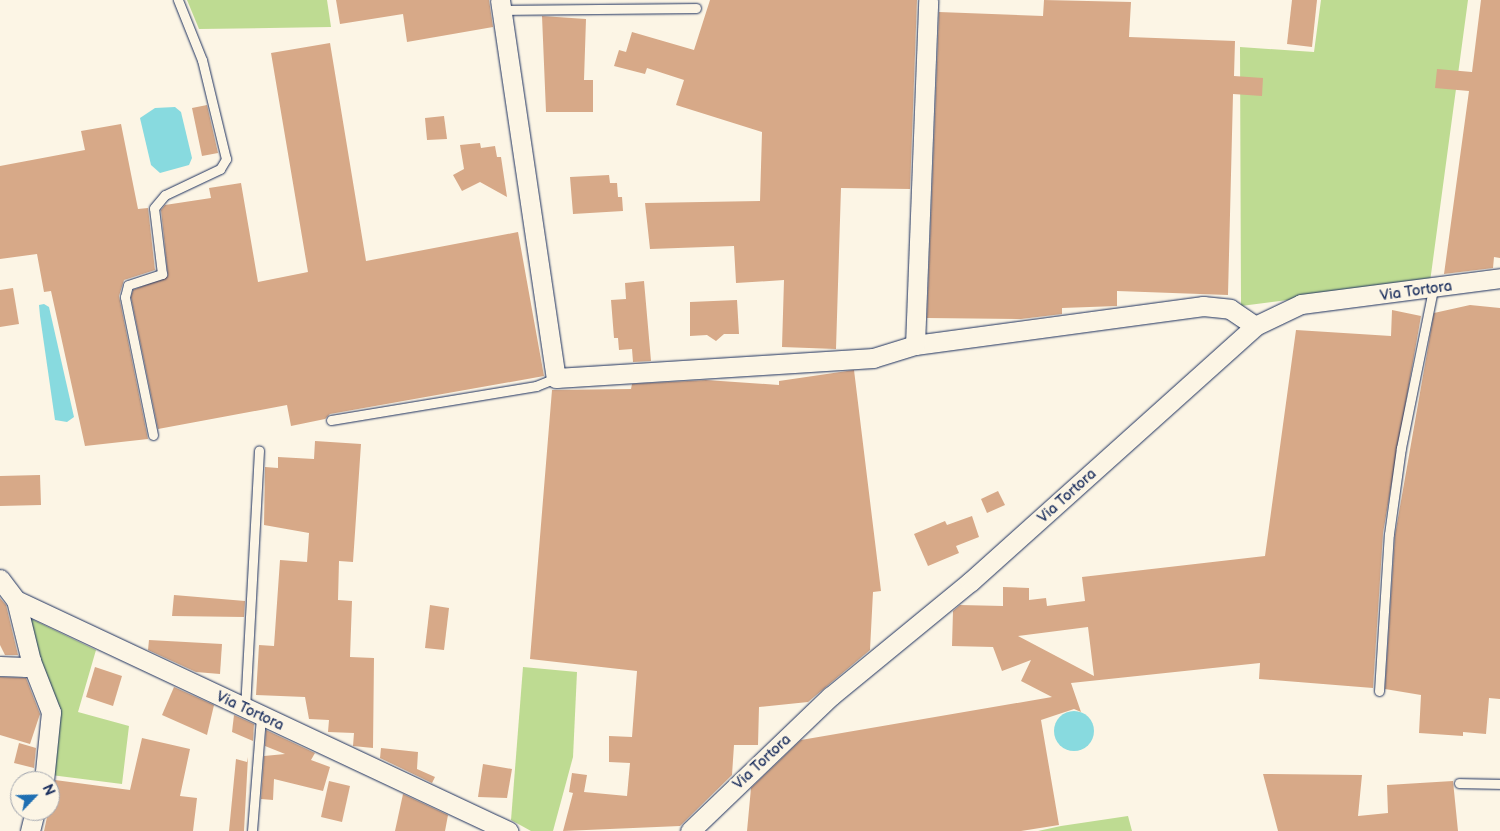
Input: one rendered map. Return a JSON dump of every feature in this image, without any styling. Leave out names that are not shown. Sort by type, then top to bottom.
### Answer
[{"type":"street","points":[[915,345],[928,0]]},
{"type":"street","points":[[500,5],[556,378],[874,358],[915,345],[1203,306],[1230,309],[1255,326]]},
{"type":"street","name":"Via Tortora","points":[[690,831],[832,696],[970,582],[1255,326],[1301,304],[1433,289],[1500,278]]},
{"type":"street","name":"Via Tortora","points":[[0,579],[16,600],[253,713],[508,831]]},
{"type":"street","points":[[16,600],[31,661],[51,712],[45,771]]},
{"type":"street","points":[[0,666],[26,667],[31,661]]},
{"type":"lane","points":[[153,435],[124,297],[128,285],[162,274],[154,208],[165,195],[220,169],[226,159],[202,60],[178,0]]},
{"type":"lane","points":[[500,5],[696,8]]},
{"type":"lane","points":[[1379,692],[1390,525],[1400,448],[1433,289]]},
{"type":"lane","points":[[331,420],[536,386],[556,378]]},
{"type":"lane","points":[[252,831],[259,450]]},
{"type":"lane","points":[[1459,783],[1500,784]]},
{"type":"green space","points":[[187,0],[327,0],[331,27],[199,29]]},
{"type":"green space","points":[[1321,0],[1468,0],[1430,282],[1241,306],[1240,47],[1314,52]]},
{"type":"green space","points":[[21,614],[96,650],[78,712],[129,726],[122,784],[60,776],[60,771],[51,771],[55,737]]},
{"type":"green space","points":[[523,667],[577,672],[573,757],[553,831],[531,831],[511,820]]},
{"type":"green space","points":[[1128,816],[1132,831],[1038,831],[1061,826]]},
{"type":"water","points":[[175,107],[181,112],[192,158],[189,165],[160,173],[151,165],[140,118],[155,108]]},
{"type":"water","points":[[44,304],[49,307],[74,417],[67,422],[55,420],[40,316],[39,305]]},
{"type":"water","points":[[1074,711],[1088,717],[1094,731],[1088,745],[1074,751],[1060,745],[1054,731],[1060,717]]},
{"type":"building","points":[[336,0],[489,0],[493,27],[407,42],[403,14],[340,24]]},
{"type":"building","points":[[710,0],[917,0],[910,189],[841,188],[836,349],[782,347],[784,280],[736,283],[734,246],[650,249],[645,203],[760,201],[762,132],[676,105],[684,80],[647,68],[645,74],[614,66],[619,50],[626,52],[632,32],[694,50]]},
{"type":"building","points":[[1044,0],[1131,2],[1129,37],[1235,41],[1234,76],[1263,78],[1262,96],[1233,94],[1228,295],[1117,291],[1117,306],[1062,308],[1062,314],[1021,319],[927,318],[939,12],[1043,16]]},
{"type":"building","points":[[1292,0],[1317,0],[1312,47],[1287,44]]},
{"type":"building","points":[[1481,0],[1500,0],[1500,258],[1494,257],[1493,268],[1444,274],[1469,91],[1435,88],[1437,69],[1472,72]]},
{"type":"building","points":[[542,16],[586,19],[584,80],[593,80],[593,112],[546,112]]},
{"type":"building","points":[[330,43],[366,261],[518,232],[544,376],[330,414],[325,419],[291,426],[287,405],[158,429],[131,297],[133,290],[168,276],[161,210],[165,205],[211,198],[209,188],[241,183],[258,282],[308,272],[271,53]]},
{"type":"building","points":[[207,105],[218,153],[202,156],[192,108]]},
{"type":"building","points":[[444,116],[447,139],[427,140],[425,118]]},
{"type":"building","points":[[121,124],[138,209],[148,208],[155,270],[124,280],[119,296],[148,439],[85,446],[51,291],[44,292],[37,254],[0,259],[0,166],[85,150],[81,131]]},
{"type":"building","points":[[480,143],[481,148],[495,146],[497,157],[501,157],[507,197],[480,182],[462,191],[453,175],[464,169],[460,145]]},
{"type":"building","points":[[609,175],[610,183],[617,183],[618,197],[622,197],[623,211],[573,214],[570,177]]},
{"type":"building","points":[[644,281],[651,361],[633,362],[632,349],[619,350],[618,338],[614,338],[611,300],[626,299],[625,283]]},
{"type":"building","points":[[13,288],[19,324],[0,327],[0,290]]},
{"type":"building","points":[[737,300],[739,334],[724,334],[716,341],[707,335],[690,336],[690,302]]},
{"type":"building","points":[[1470,305],[1500,308],[1500,699],[1489,698],[1486,734],[1463,732],[1463,736],[1419,733],[1421,695],[1385,689],[1395,535],[1434,313]]},
{"type":"building","points":[[1392,310],[1421,316],[1383,533],[1373,688],[1259,679],[1260,663],[1071,683],[1081,712],[1074,709],[1041,720],[1059,825],[1021,831],[747,831],[751,788],[801,740],[1052,697],[1021,681],[1031,660],[1002,671],[993,647],[952,646],[953,611],[960,605],[1003,606],[1003,587],[1029,588],[1029,600],[1046,598],[1047,606],[1085,601],[1082,577],[1265,556],[1296,330],[1391,336]],"holes":[[[1088,627],[1094,676],[1018,636]]]},
{"type":"building","points":[[854,370],[881,591],[873,592],[870,650],[808,702],[759,707],[758,745],[734,745],[732,775],[680,826],[563,831],[573,793],[569,792],[572,773],[587,775],[584,792],[627,796],[630,763],[609,762],[609,736],[632,737],[637,671],[530,659],[552,390],[631,389],[632,384],[706,380],[779,385],[779,381]]},
{"type":"building","points":[[315,441],[361,444],[353,562],[339,561],[338,600],[352,601],[350,657],[374,658],[373,748],[353,746],[354,733],[328,732],[329,720],[309,719],[305,697],[256,695],[259,645],[274,646],[280,560],[307,562],[309,533],[264,525],[265,467],[278,468],[278,457],[314,459]]},
{"type":"building","points":[[40,475],[41,505],[0,506],[0,476]]},
{"type":"building","points":[[998,491],[1005,505],[987,513],[981,499]]},
{"type":"building","points":[[972,516],[979,537],[956,546],[959,553],[928,566],[914,534],[945,521],[947,525]]},
{"type":"building","points":[[174,595],[245,601],[244,617],[172,616]]},
{"type":"building","points":[[0,598],[6,605],[18,655],[5,655],[0,645]]},
{"type":"building","points":[[430,605],[449,608],[444,650],[425,648]]},
{"type":"building","points":[[149,640],[222,644],[220,674],[196,672],[148,650]]},
{"type":"building","points":[[95,667],[122,676],[113,706],[86,697]]},
{"type":"building","points":[[0,677],[26,678],[40,714],[30,744],[0,735]]},
{"type":"building","points":[[174,687],[214,705],[207,735],[162,715]]},
{"type":"building","points":[[234,715],[254,724],[253,741],[232,732]]},
{"type":"building","points":[[266,730],[315,753],[311,760],[330,767],[323,791],[274,779],[273,800],[261,799],[264,756],[285,754],[265,746]]},
{"type":"building","points":[[142,738],[190,749],[180,796],[197,798],[193,831],[44,831],[46,821],[60,821],[60,781],[130,790]]},
{"type":"building","points":[[19,743],[36,748],[34,768],[14,763]]},
{"type":"building","points":[[381,748],[418,752],[417,769],[435,777],[432,783],[380,758]]},
{"type":"building","points":[[248,757],[244,831],[229,831],[236,759],[247,762]]},
{"type":"building","points":[[483,764],[512,769],[507,798],[478,797]]},
{"type":"building","points":[[1263,774],[1362,775],[1358,816],[1388,813],[1387,785],[1453,781],[1458,831],[1278,831]]},
{"type":"building","points":[[329,781],[350,786],[342,822],[321,817]]},
{"type":"building","points":[[403,794],[448,815],[445,831],[395,831]]}]
